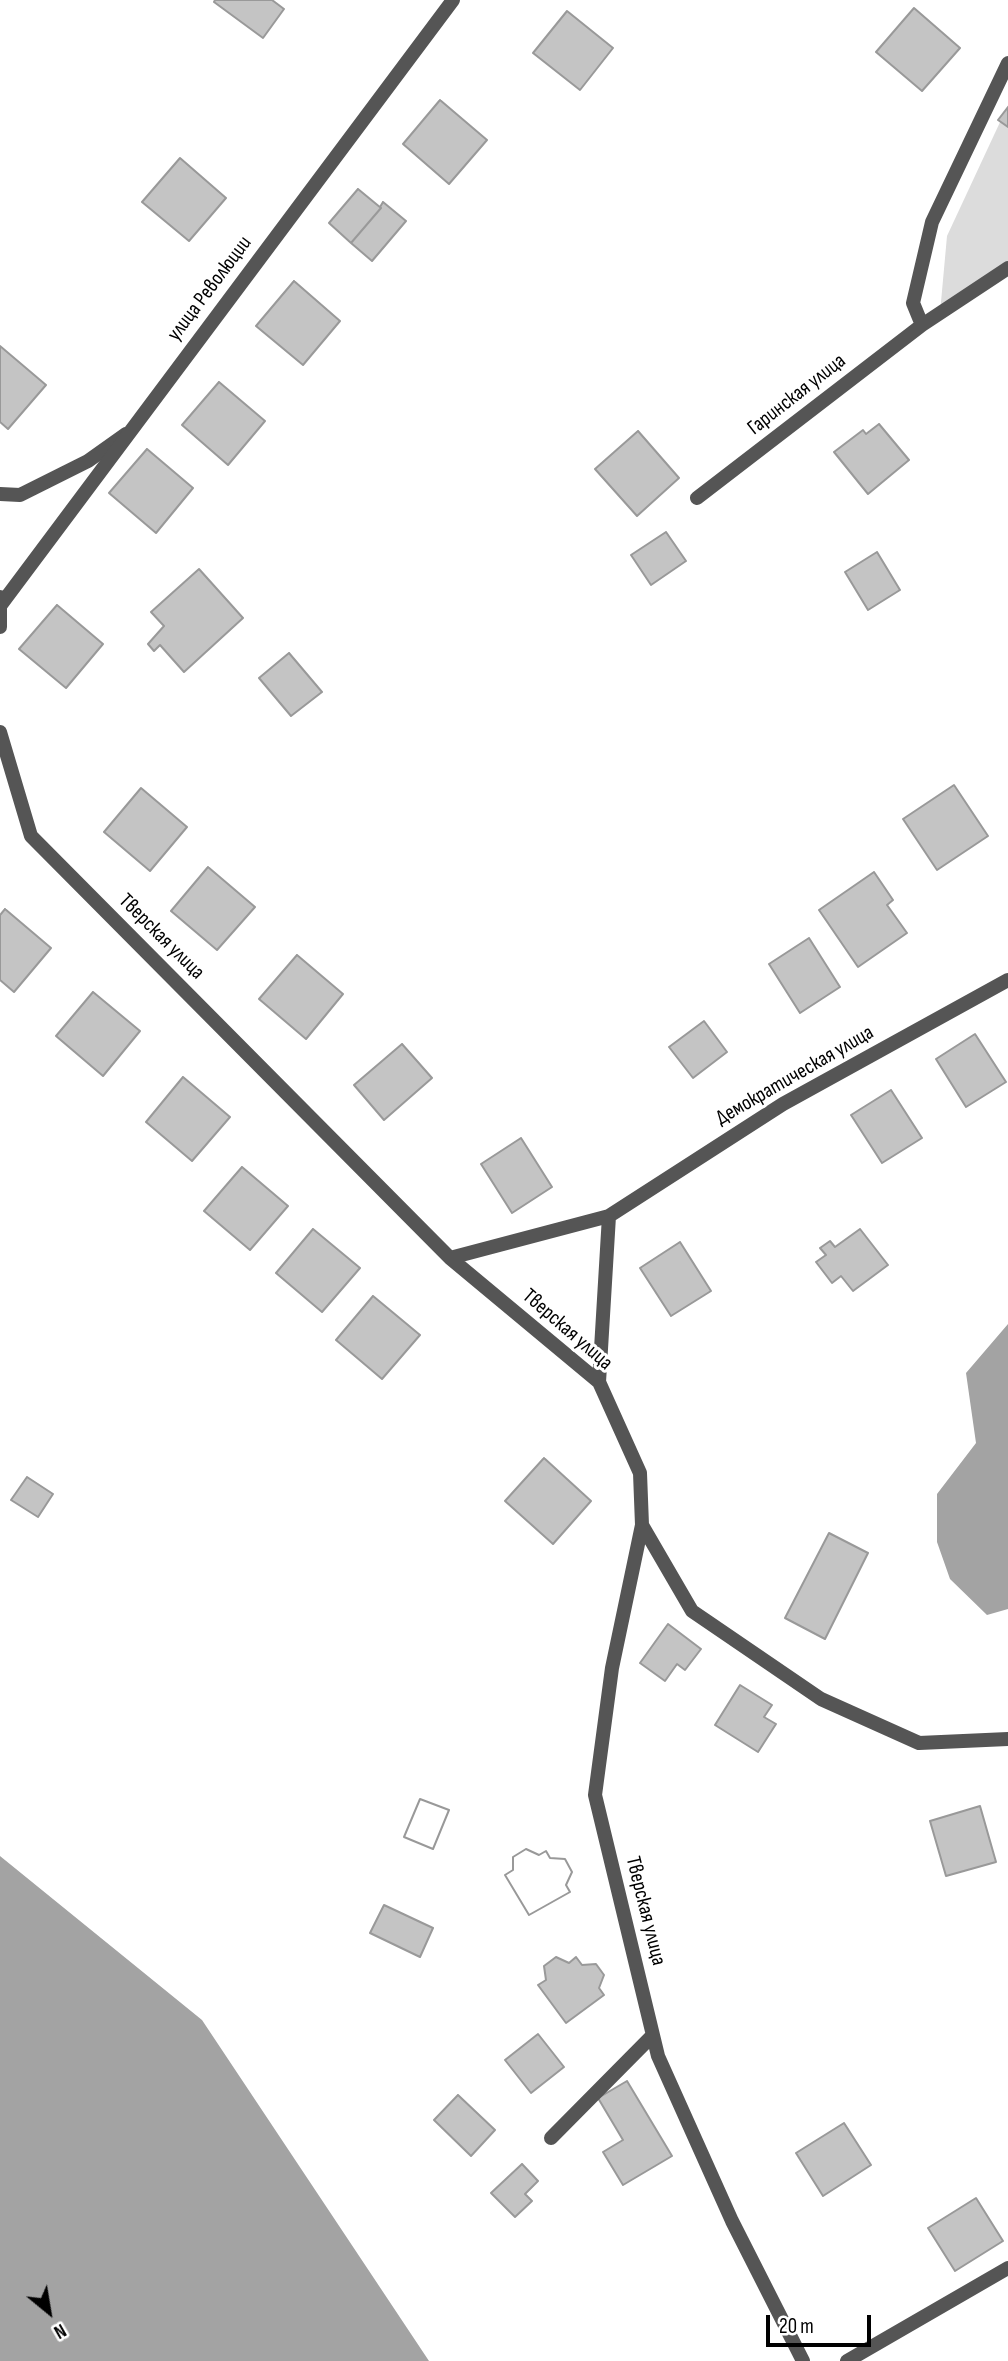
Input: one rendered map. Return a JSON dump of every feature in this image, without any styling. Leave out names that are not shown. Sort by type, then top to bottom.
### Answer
[{"type":"street","name":"улица Революции","points":[[1,602],[453,0]]},
{"type":"street","points":[[922,325],[913,303],[932,222],[1008,63]]},
{"type":"street","name":"Гаринская улица","points":[[697,498],[922,325],[1008,268]]},
{"type":"street","points":[[0,494],[20,495],[88,461],[130,432]]},
{"type":"street","points":[[0,627],[1,602]]},
{"type":"street","name":"Тверская улица","points":[[0,732],[31,836],[450,1258],[599,1382],[640,1473],[642,1525],[612,1668],[595,1796],[658,2056],[732,2221],[803,2361]]},
{"type":"street","name":"Демократическая улица","points":[[450,1258],[609,1216],[783,1104],[1008,980]]},
{"type":"street","points":[[599,1382],[609,1216]]},
{"type":"street","points":[[642,1525],[692,1611],[821,1699],[919,1743],[1008,1738]]},
{"type":"street","points":[[551,2138],[653,2035]]},
{"type":"street","points":[[847,2361],[1008,2268]]},
{"type":"shaded area","points":[[1008,105],[1008,262],[940,313],[947,236]]},
{"type":"shaded area","points":[[1008,1324],[1008,1609],[987,1615],[950,1579],[937,1542],[937,1494],[976,1443],[966,1373]]},
{"type":"shaded area","points":[[0,1856],[202,2020],[429,2361],[0,2361]]},
{"type":"building","points":[[272,0],[284,9],[263,38],[214,2]]},
{"type":"building","points":[[914,8],[960,48],[922,91],[876,52]]},
{"type":"building","points":[[567,11],[613,48],[580,90],[533,53]]},
{"type":"building","points":[[440,100],[487,140],[449,184],[403,144]]},
{"type":"building","points":[[1008,107],[1008,127],[998,120]]},
{"type":"building","points":[[180,158],[226,198],[189,241],[142,202]]},
{"type":"building","points":[[358,189],[381,208],[351,243],[329,223]]},
{"type":"building","points":[[383,202],[406,221],[372,261],[351,243],[381,208]]},
{"type":"building","points":[[294,281],[340,321],[303,365],[256,326]]},
{"type":"building","points":[[0,346],[46,385],[8,429],[0,422]]},
{"type":"building","points":[[219,382],[265,421],[228,465],[182,425]]},
{"type":"building","points":[[879,424],[909,460],[868,494],[834,452],[863,430],[866,434]]},
{"type":"building","points":[[638,431],[679,478],[637,516],[595,469]]},
{"type":"building","points":[[147,449],[193,488],[156,533],[109,493]]},
{"type":"building","points":[[666,532],[686,561],[651,585],[631,555]]},
{"type":"building","points":[[877,552],[900,590],[868,610],[845,572]]},
{"type":"building","points":[[199,569],[243,618],[184,672],[160,645],[154,651],[148,644],[164,626],[151,612]]},
{"type":"building","points":[[57,605],[103,644],[66,688],[19,649]]},
{"type":"building","points":[[289,653],[322,692],[291,716],[259,678]]},
{"type":"building","points":[[954,785],[988,836],[937,870],[903,819]]},
{"type":"building","points":[[141,788],[187,827],[150,871],[104,832]]},
{"type":"building","points":[[208,867],[255,907],[217,950],[171,911]]},
{"type":"building","points":[[874,872],[893,900],[887,905],[907,933],[858,967],[819,910]]},
{"type":"building","points":[[5,909],[51,948],[14,992],[0,980],[0,915]]},
{"type":"building","points":[[809,938],[840,987],[800,1013],[769,964]]},
{"type":"building","points":[[297,955],[343,994],[306,1039],[259,999]]},
{"type":"building","points":[[93,992],[140,1031],[103,1076],[56,1036]]},
{"type":"building","points":[[704,1021],[727,1052],[693,1078],[669,1047]]},
{"type":"building","points":[[975,1034],[1006,1082],[966,1107],[936,1059]]},
{"type":"building","points":[[402,1044],[432,1078],[384,1120],[354,1085]]},
{"type":"building","points":[[183,1077],[230,1117],[192,1161],[146,1122]]},
{"type":"building","points":[[891,1090],[922,1138],[882,1163],[851,1115]]},
{"type":"building","points":[[521,1138],[552,1187],[512,1213],[481,1164]]},
{"type":"building","points":[[242,1167],[288,1206],[250,1250],[204,1211]]},
{"type":"building","points":[[313,1229],[360,1268],[322,1312],[276,1273]]},
{"type":"building","points":[[860,1229],[888,1265],[853,1291],[841,1276],[832,1283],[816,1262],[826,1255],[820,1248],[830,1241],[835,1247]]},
{"type":"building","points":[[680,1242],[711,1291],[671,1316],[640,1268]]},
{"type":"building","points":[[373,1296],[420,1335],[382,1379],[336,1340]]},
{"type":"building","points":[[544,1458],[591,1501],[553,1544],[505,1501]]},
{"type":"building","points":[[27,1477],[53,1494],[38,1517],[11,1500]]},
{"type":"building","points":[[829,1533],[868,1553],[825,1639],[785,1618]]},
{"type":"building","points":[[668,1624],[701,1649],[685,1670],[677,1664],[665,1681],[640,1663]]},
{"type":"building","points":[[740,1685],[772,1705],[764,1717],[776,1724],[758,1752],[715,1725]]},
{"type":"building","points":[[420,1799],[449,1810],[433,1849],[404,1837]]},
{"type":"building","points":[[420,1799],[449,1810],[433,1849],[404,1837]]},
{"type":"building","points":[[980,1806],[996,1862],[946,1876],[930,1821]]},
{"type":"building","points":[[526,1849],[539,1855],[546,1851],[550,1858],[565,1859],[572,1872],[566,1885],[570,1892],[529,1915],[505,1875],[513,1870],[513,1857]]},
{"type":"building","points":[[526,1849],[539,1855],[546,1851],[550,1858],[565,1859],[572,1872],[566,1885],[570,1892],[529,1915],[505,1875],[513,1870],[513,1857]]},
{"type":"building","points":[[384,1905],[433,1928],[420,1957],[370,1933]]},
{"type":"building","points":[[556,1957],[569,1963],[576,1957],[582,1965],[596,1964],[604,1975],[599,1988],[604,1995],[566,2023],[538,1985],[546,1980],[544,1966]]},
{"type":"building","points":[[538,2034],[564,2067],[531,2093],[505,2060]]},
{"type":"building","points":[[627,2081],[672,2156],[623,2185],[603,2152],[623,2140],[598,2098]]},
{"type":"building","points":[[458,2095],[495,2130],[471,2156],[434,2120]]},
{"type":"building","points":[[844,2123],[871,2165],[823,2196],[796,2153]]},
{"type":"building","points":[[522,2164],[538,2181],[525,2194],[532,2201],[515,2217],[491,2193]]},
{"type":"building","points":[[976,2198],[1003,2241],[955,2271],[928,2228]]}]
